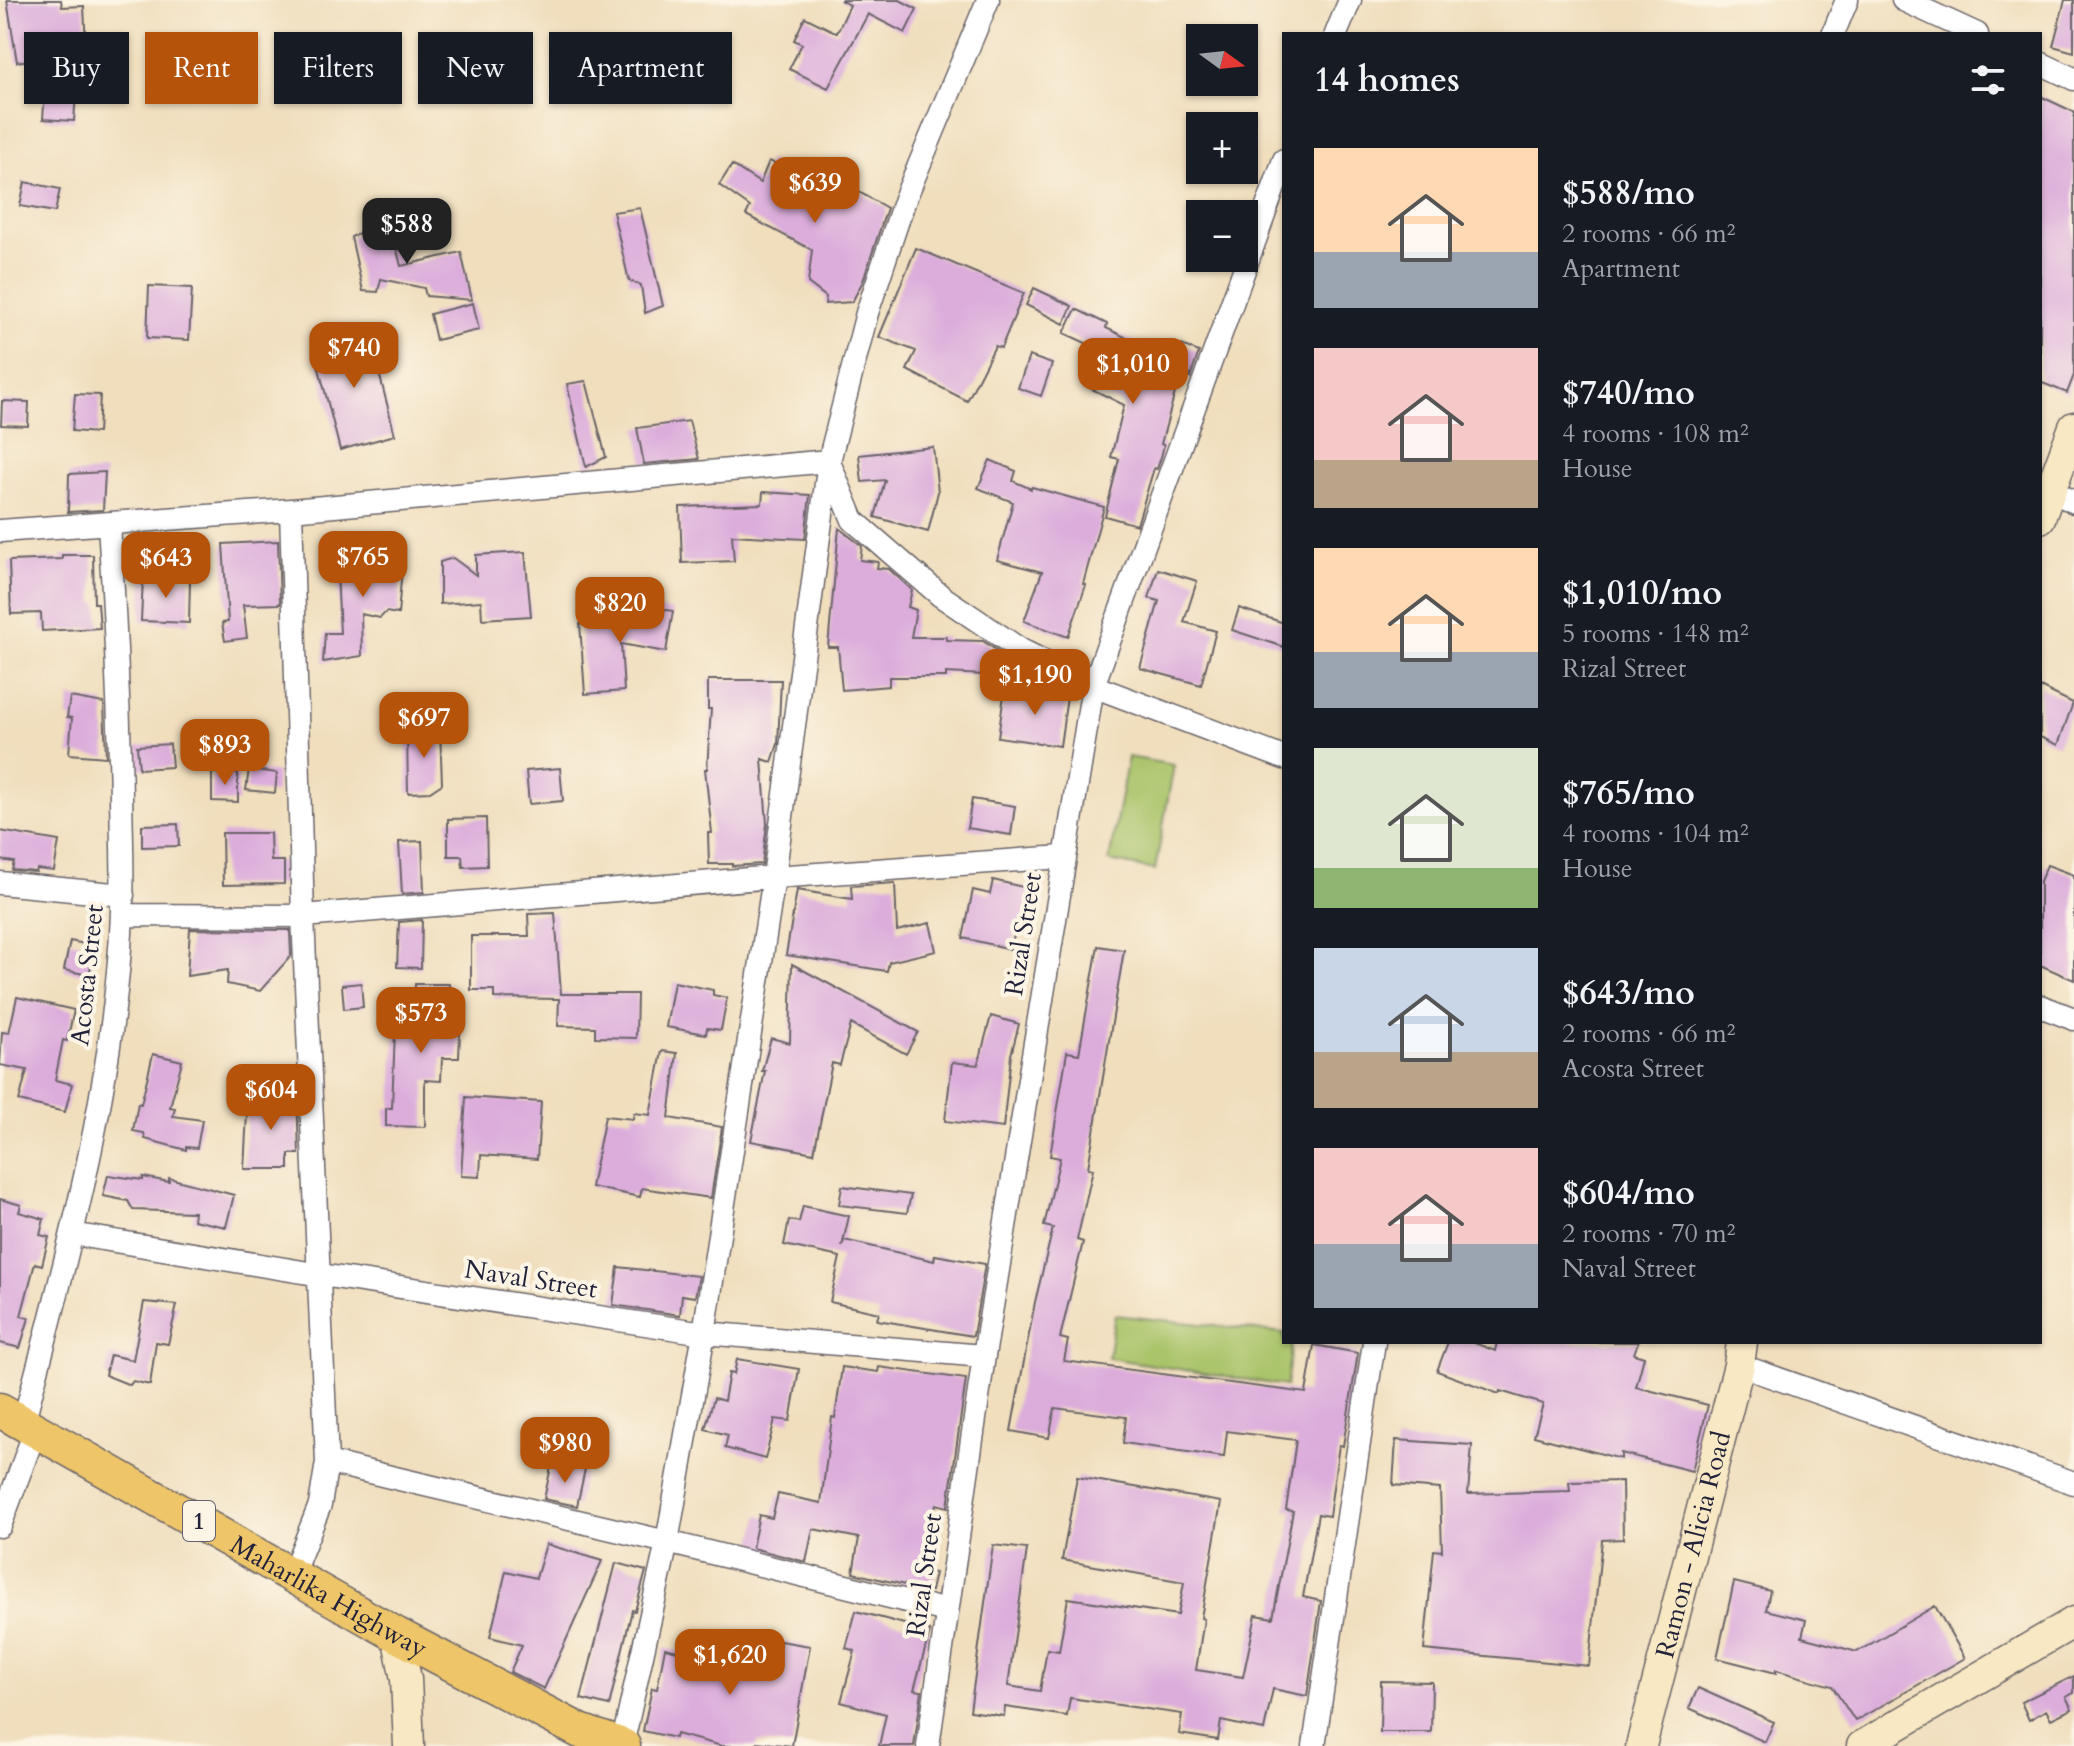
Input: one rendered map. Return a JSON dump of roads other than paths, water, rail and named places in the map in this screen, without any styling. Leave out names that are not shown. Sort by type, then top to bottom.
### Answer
[{"type":"main road","points":[[2051,499],[2074,427]]},
{"type":"main road","name":"Ramon - Alicia Road","points":[[1641,1746],[1740,1354]]},
{"type":"main road","name":"Maharlika Highway","points":[[19,1421],[397,1635],[570,1738],[622,1746]]},
{"type":"main road","points":[[1862,1746],[2074,1622]]},
{"type":"main road","points":[[397,1635],[406,1679],[409,1746]]},
{"type":"street","points":[[622,1746],[667,1542],[704,1333],[774,877],[829,461],[867,313],[905,199],[988,0]]},
{"type":"street","points":[[1337,32],[1350,0]]},
{"type":"street","points":[[1834,32],[1847,0]]},
{"type":"street","points":[[1903,0],[1973,32]]},
{"type":"street","points":[[2042,64],[2074,79]]},
{"type":"street","name":"Rizal Street","points":[[928,1746],[984,1356],[1093,686],[1282,166]]},
{"type":"street","points":[[0,531],[291,510],[829,461]]},
{"type":"street","points":[[829,461],[853,520],[941,596],[1021,650],[1093,686],[1282,757]]},
{"type":"street","points":[[291,510],[303,916],[327,1462],[320,1505],[292,1575]]},
{"type":"street","name":"Acosta Street","points":[[0,1526],[19,1421],[72,1234],[107,1059],[123,905],[119,681],[109,524]]},
{"type":"street","points":[[0,883],[123,905],[303,916],[774,877],[1063,857]]},
{"type":"street","points":[[2042,1007],[2074,1019]]},
{"type":"street","name":"Naval Street","points":[[72,1234],[704,1333],[984,1356]]},
{"type":"street","points":[[1314,1746],[1374,1344]]},
{"type":"street","points":[[1740,1354],[2074,1483]]},
{"type":"street","points":[[327,1462],[947,1611]]}]
